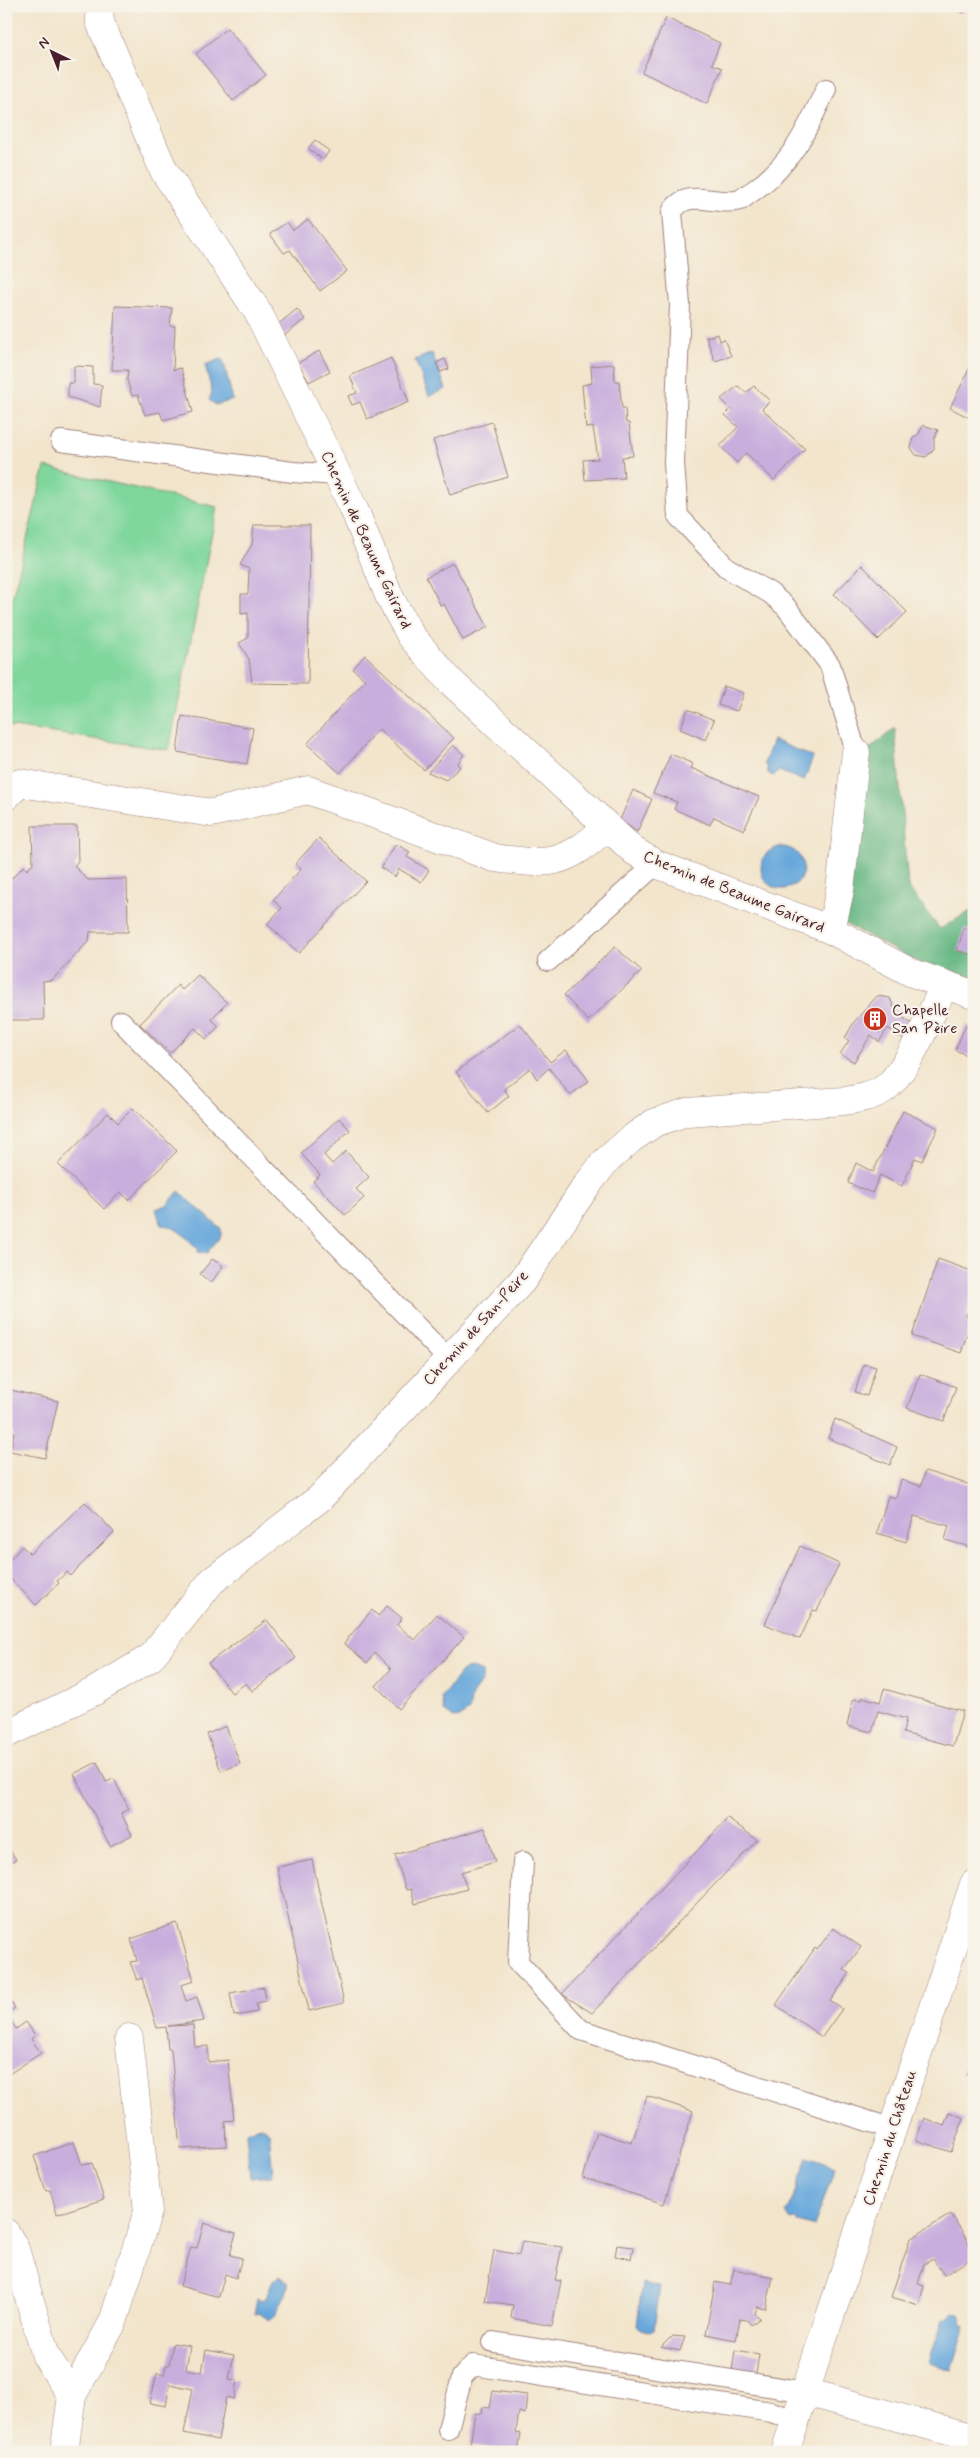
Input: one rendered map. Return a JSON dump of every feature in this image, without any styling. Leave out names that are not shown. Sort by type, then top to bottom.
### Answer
[{"type":"street","name":"Chemin de Beaume Gairard","points":[[99,6],[100,22],[164,171],[258,312],[354,509],[390,598],[410,636],[449,680],[634,851],[656,864],[831,930]]},
{"type":"street","points":[[856,752],[840,890],[831,930],[910,972],[944,986],[974,995]]},
{"type":"street","points":[[6,796],[20,783],[212,813],[308,790],[495,858],[527,863],[558,861],[583,849],[607,827]]},
{"type":"street","name":"Chemin de San-Peire","points":[[6,1734],[92,1692],[150,1658],[212,1581],[320,1498],[522,1281],[587,1184],[606,1162],[631,1140],[654,1123],[686,1112],[866,1098],[882,1090],[895,1080],[926,1025],[944,986]]},
{"type":"street","name":"Chemin du Château","points":[[785,2452],[894,2130],[974,1884]]},
{"type":"street","points":[[64,2452],[72,2396],[113,2322],[148,2211],[129,2038]]},
{"type":"street","points":[[6,2233],[15,2249],[46,2356],[72,2396]]},
{"type":"street","points":[[806,2392],[974,2438]]},
{"type":"lane","points":[[826,89],[802,140],[768,180],[740,200],[686,199],[677,203],[672,212],[680,305],[674,463],[678,516],[727,568],[770,593],[780,602],[830,664],[856,752]]},
{"type":"lane","points":[[61,441],[293,472],[337,475]]},
{"type":"lane","points":[[548,961],[656,864]]},
{"type":"lane","points":[[121,1021],[448,1359]]},
{"type":"lane","points":[[522,1862],[518,1962],[581,2030],[894,2130]]},
{"type":"lane","points":[[493,2342],[806,2392]]},
{"type":"lane","points":[[448,2429],[462,2377],[473,2365],[771,2412],[796,2420]]},
{"type":"green space","points":[[45,467],[217,507],[169,750],[6,726],[6,623]]},
{"type":"green space","points":[[895,728],[908,887],[940,929],[974,909],[974,977],[925,966],[838,920],[861,756]]},
{"type":"water","points":[[432,353],[446,389],[429,396],[415,360]]},
{"type":"water","points":[[223,360],[233,400],[216,405],[209,400],[212,392],[205,365]]},
{"type":"water","points":[[773,740],[813,757],[804,781],[779,771],[773,776],[768,773],[767,766],[764,764]]},
{"type":"water","points":[[782,847],[797,853],[803,868],[797,883],[782,889],[767,883],[761,868],[767,853]]},
{"type":"water","points":[[179,1191],[221,1229],[221,1236],[206,1254],[197,1252],[199,1250],[177,1230],[161,1225],[156,1209],[167,1205]]},
{"type":"water","points":[[471,1667],[482,1672],[482,1681],[472,1695],[469,1711],[461,1717],[454,1718],[444,1711],[442,1697],[461,1672]]},
{"type":"water","points":[[261,2126],[269,2131],[273,2176],[250,2178],[246,2132]]},
{"type":"water","points":[[807,2157],[835,2167],[814,2227],[798,2222],[796,2219],[790,2220],[786,2213]]},
{"type":"water","points":[[280,2276],[288,2282],[288,2287],[277,2314],[269,2320],[259,2313],[254,2314],[257,2298],[262,2300],[266,2298],[273,2280]]},
{"type":"water","points":[[642,2283],[660,2287],[654,2330],[649,2331],[637,2326]]},
{"type":"water","points":[[954,2312],[960,2314],[963,2324],[966,2325],[952,2370],[929,2363],[943,2318],[946,2319]]},
{"type":"building","points":[[940,6],[966,6],[964,13]]},
{"type":"building","points":[[666,18],[720,43],[712,64],[722,68],[707,104],[642,72]]},
{"type":"building","points":[[227,28],[266,75],[233,101],[196,54]]},
{"type":"building","points":[[315,140],[329,151],[323,160],[308,148]]},
{"type":"building","points":[[308,219],[347,271],[320,291],[290,250],[284,253],[270,234],[287,222],[293,230]]},
{"type":"building","points":[[115,306],[172,308],[170,326],[175,326],[173,370],[181,368],[193,412],[163,420],[160,412],[145,415],[138,395],[132,396],[127,380],[128,370],[112,370]]},
{"type":"building","points":[[297,309],[305,319],[284,336],[276,326]]},
{"type":"building","points":[[718,334],[720,341],[724,339],[731,356],[715,361],[706,337]]},
{"type":"building","points":[[319,351],[330,371],[309,382],[298,363]]},
{"type":"building","points":[[391,358],[409,402],[367,419],[360,402],[352,405],[348,396],[357,393],[350,376]]},
{"type":"building","points":[[445,359],[449,369],[440,372],[436,363]]},
{"type":"building","points":[[974,359],[974,420],[950,408]]},
{"type":"building","points":[[614,364],[615,381],[619,381],[622,408],[625,408],[626,423],[629,423],[633,456],[622,457],[624,478],[585,480],[583,460],[598,459],[593,427],[586,428],[582,385],[592,383],[591,366]]},
{"type":"building","points":[[74,366],[93,367],[93,384],[102,385],[100,407],[68,397],[68,383],[74,383]]},
{"type":"building","points":[[738,386],[746,393],[754,386],[770,401],[762,409],[805,449],[774,480],[746,453],[737,463],[720,446],[738,427],[725,415],[731,409],[721,399]]},
{"type":"building","points":[[492,422],[508,477],[450,495],[433,440]]},
{"type":"building","points":[[923,425],[938,430],[934,439],[934,449],[926,457],[916,455],[911,448],[913,438],[919,434]]},
{"type":"building","points":[[254,525],[310,525],[308,684],[252,683],[249,659],[239,643],[248,638],[248,613],[241,614],[241,594],[248,594],[249,569],[240,565],[252,544]]},
{"type":"building","points":[[453,563],[488,627],[463,640],[444,604],[441,606],[426,577]]},
{"type":"building","points":[[862,565],[907,612],[878,640],[834,594]]},
{"type":"building","points":[[365,655],[454,738],[424,770],[379,729],[340,773],[307,744],[365,680],[353,669]]},
{"type":"building","points":[[724,686],[744,693],[737,711],[718,705]]},
{"type":"building","points":[[688,709],[714,720],[706,740],[680,729]]},
{"type":"building","points":[[182,716],[253,728],[247,764],[177,752]]},
{"type":"building","points":[[453,745],[464,755],[457,764],[460,767],[446,780],[428,772]]},
{"type":"building","points":[[671,754],[693,764],[691,768],[759,797],[744,830],[714,817],[710,825],[674,809],[677,802],[653,793]]},
{"type":"building","points":[[633,790],[652,799],[637,832],[620,820]]},
{"type":"building","points":[[32,826],[77,826],[78,861],[74,866],[88,880],[127,879],[128,932],[90,932],[89,941],[52,980],[43,981],[44,1020],[6,1020],[6,874],[11,879],[24,866],[27,870],[33,864]]},
{"type":"building","points":[[319,838],[366,881],[299,953],[267,924],[282,908],[273,900],[301,869],[295,864]]},
{"type":"building","points":[[396,844],[410,852],[407,857],[429,870],[421,882],[399,869],[395,877],[381,868]]},
{"type":"building","points":[[964,928],[974,931],[974,955],[957,951]]},
{"type":"building","points":[[615,947],[642,971],[588,1021],[564,995]]},
{"type":"building","points":[[198,975],[227,1003],[211,1019],[219,1026],[206,1039],[195,1028],[170,1053],[140,1024],[178,985],[182,990]]},
{"type":"building","points":[[877,996],[890,998],[896,1013],[920,1029],[913,1044],[888,1028],[879,1042],[871,1035],[854,1062],[840,1054],[849,1041],[845,1038],[854,1022]]},
{"type":"building","points":[[520,1024],[550,1062],[566,1050],[589,1081],[570,1095],[549,1068],[537,1079],[530,1068],[504,1089],[509,1096],[488,1113],[456,1072]]},
{"type":"building","points":[[966,1025],[974,1028],[974,1058],[955,1050]]},
{"type":"building","points":[[133,1108],[177,1151],[129,1200],[120,1192],[104,1209],[58,1164],[108,1113],[118,1123]]},
{"type":"building","points":[[903,1111],[938,1128],[922,1161],[915,1158],[902,1186],[880,1175],[872,1193],[848,1183],[856,1163],[873,1172]]},
{"type":"building","points":[[339,1118],[350,1130],[324,1155],[332,1164],[346,1151],[369,1177],[356,1189],[364,1198],[345,1215],[313,1181],[320,1175],[301,1153]]},
{"type":"building","points":[[212,1259],[223,1266],[211,1283],[200,1274]]},
{"type":"building","points":[[938,1259],[974,1272],[974,1293],[966,1316],[972,1318],[961,1353],[912,1336]]},
{"type":"building","points":[[864,1364],[876,1367],[867,1396],[855,1392]]},
{"type":"building","points":[[920,1374],[956,1387],[944,1421],[907,1408]]},
{"type":"building","points":[[6,1389],[58,1401],[45,1458],[10,1451],[14,1432],[6,1430]]},
{"type":"building","points":[[835,1419],[897,1447],[890,1465],[828,1438]]},
{"type":"building","points":[[925,1471],[974,1486],[974,1548],[945,1540],[949,1526],[914,1516],[906,1542],[877,1533],[888,1496],[896,1498],[901,1480],[921,1486]]},
{"type":"building","points":[[85,1502],[114,1532],[70,1576],[67,1572],[57,1581],[59,1583],[36,1605],[6,1574],[6,1564],[22,1546],[30,1554]]},
{"type":"building","points":[[800,1546],[839,1564],[817,1611],[813,1610],[800,1639],[765,1624]]},
{"type":"building","points":[[387,1606],[402,1618],[397,1625],[415,1640],[437,1614],[464,1637],[399,1709],[376,1686],[391,1669],[375,1653],[367,1663],[344,1643],[372,1610],[378,1616]]},
{"type":"building","points":[[267,1620],[296,1658],[252,1691],[246,1683],[232,1693],[208,1663]]},
{"type":"building","points":[[884,1689],[963,1711],[953,1746],[903,1733],[906,1719],[878,1711],[872,1732],[847,1726],[853,1699],[862,1700],[863,1697],[880,1702]]},
{"type":"building","points":[[226,1726],[240,1764],[221,1771],[207,1734]]},
{"type":"building","points":[[97,1762],[106,1782],[114,1779],[129,1809],[121,1813],[132,1835],[110,1846],[74,1774]]},
{"type":"building","points":[[728,1818],[757,1840],[592,2013],[562,1994]]},
{"type":"building","points":[[485,1828],[495,1862],[461,1872],[467,1889],[415,1904],[411,1889],[406,1890],[395,1855]]},
{"type":"building","points":[[6,1845],[16,1859],[6,1865]]},
{"type":"building","points":[[312,1860],[344,2003],[309,2011],[277,1867]]},
{"type":"building","points":[[177,1923],[194,1981],[181,1985],[186,2001],[197,1997],[204,2021],[168,2026],[193,2025],[195,2047],[208,2046],[208,2062],[228,2060],[234,2120],[225,2121],[226,2146],[180,2149],[171,2049],[168,2049],[166,2027],[157,2028],[142,1978],[137,1980],[130,1962],[137,1961],[131,1939]]},
{"type":"building","points":[[833,1928],[861,1947],[844,1970],[850,1973],[830,2001],[842,2009],[822,2037],[776,2005],[815,1948],[817,1950]]},
{"type":"building","points":[[264,1987],[266,2001],[256,2003],[257,2012],[234,2016],[230,1993]]},
{"type":"building","points":[[6,1996],[15,2008],[6,2014]]},
{"type":"building","points":[[6,2014],[16,2029],[26,2022],[35,2035],[31,2039],[41,2053],[9,2074],[6,2069]]},
{"type":"building","points":[[974,2056],[974,2077],[967,2075]]},
{"type":"building","points":[[647,2096],[693,2111],[664,2204],[583,2178],[597,2132],[632,2143]]},
{"type":"building","points":[[949,2112],[964,2118],[951,2152],[916,2140],[924,2118],[944,2126]]},
{"type":"building","points":[[74,2142],[82,2165],[92,2163],[104,2199],[57,2214],[50,2190],[46,2191],[34,2156]]},
{"type":"building","points":[[951,2214],[967,2239],[974,2257],[944,2275],[933,2259],[924,2264],[918,2284],[924,2286],[919,2305],[891,2297],[910,2239]]},
{"type":"building","points":[[204,2223],[236,2233],[230,2255],[242,2258],[236,2278],[225,2274],[219,2297],[180,2286],[191,2247],[197,2248]]},
{"type":"building","points":[[522,2241],[562,2247],[555,2280],[561,2281],[552,2326],[511,2318],[513,2305],[485,2301],[494,2250],[519,2255]]},
{"type":"building","points":[[617,2245],[633,2247],[631,2259],[615,2256]]},
{"type":"building","points":[[734,2269],[773,2277],[766,2309],[757,2307],[755,2314],[760,2318],[751,2325],[747,2320],[740,2319],[736,2340],[706,2334],[715,2282],[730,2285]]},
{"type":"building","points":[[672,2336],[685,2337],[680,2351],[661,2347]]},
{"type":"building","points":[[173,2343],[190,2346],[186,2369],[202,2372],[206,2350],[234,2355],[229,2379],[237,2380],[234,2399],[226,2397],[218,2440],[184,2433],[193,2389],[170,2384],[166,2406],[150,2403],[157,2373],[164,2375],[166,2365],[169,2365]]},
{"type":"building","points":[[735,2350],[759,2354],[756,2374],[732,2371]]},
{"type":"building","points":[[493,2391],[527,2395],[525,2414],[519,2412],[516,2432],[521,2433],[518,2452],[470,2445],[475,2413],[482,2414],[483,2407],[490,2408]]},
{"type":"place","name":"Chapelle San Pèire","points":[[875,1019]]}]
